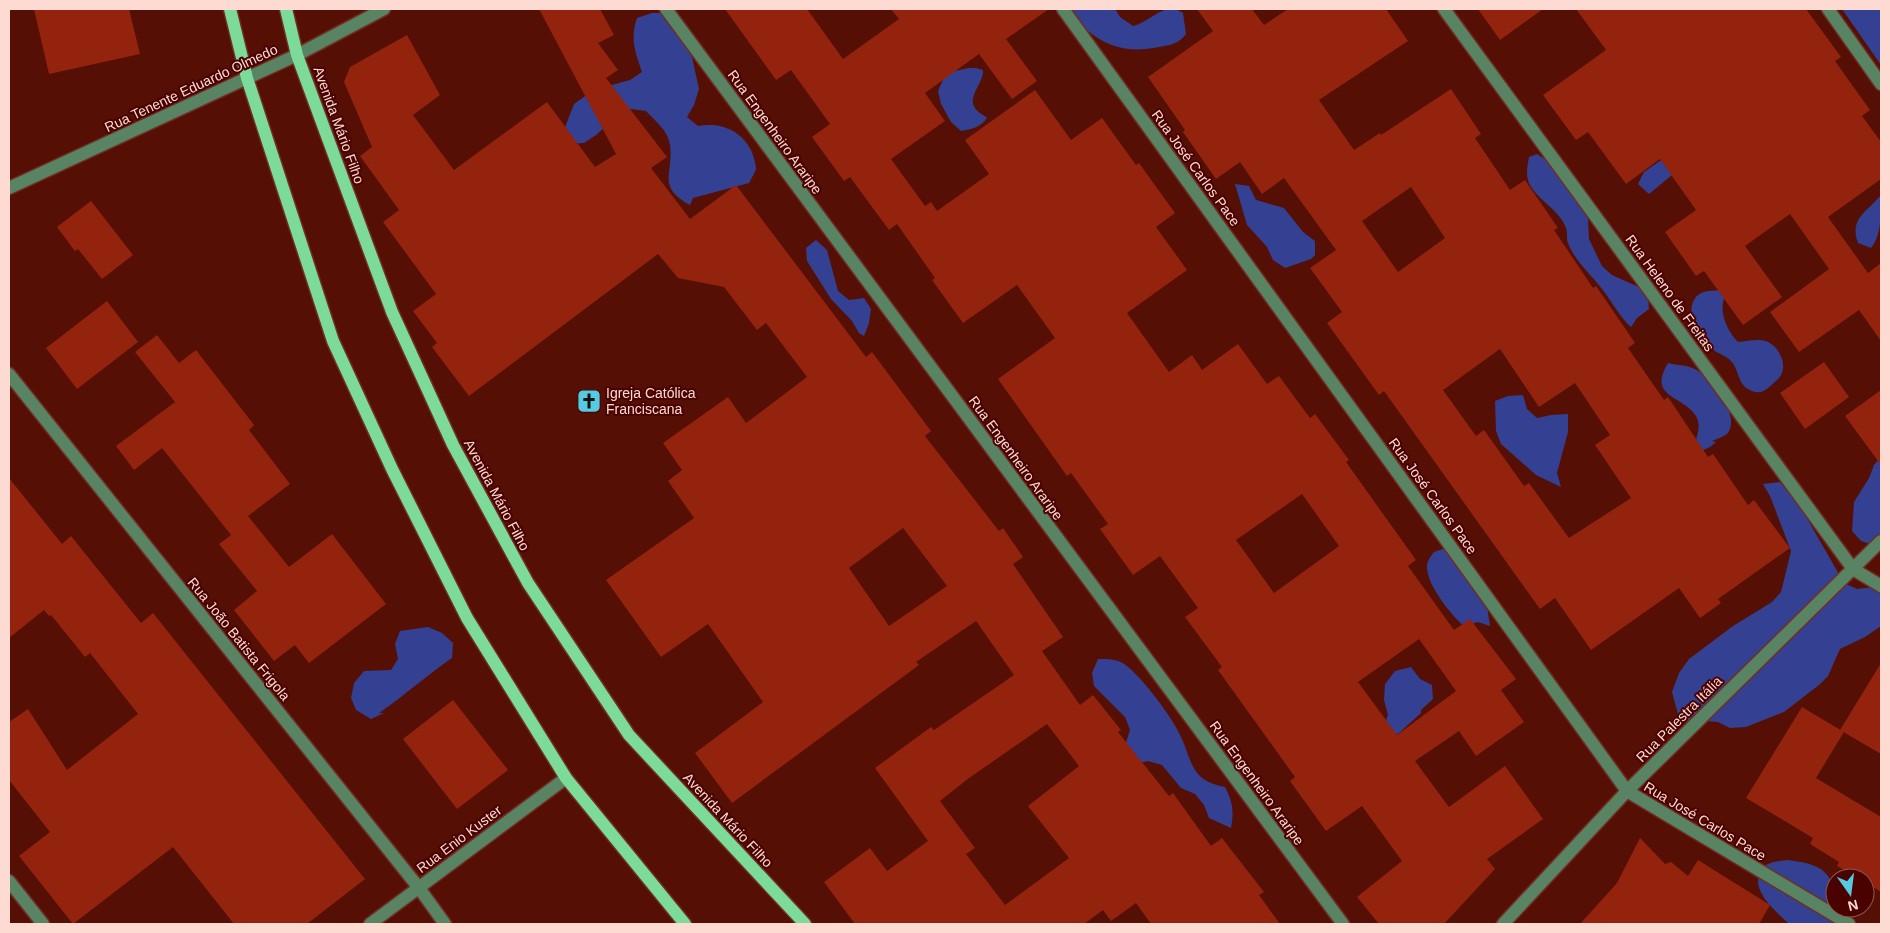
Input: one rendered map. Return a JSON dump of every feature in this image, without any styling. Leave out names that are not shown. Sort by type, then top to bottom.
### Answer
[{"type":"main road","points":[[230,9],[247,78],[337,350],[392,469],[467,618],[566,778],[685,924]]},
{"type":"main road","name":"Avenida Mário Filho","points":[[286,9],[297,55],[392,312],[453,444],[528,583],[629,735],[804,924]]},
{"type":"street","name":"Rua Tenente Eduardo Olmedo","points":[[9,188],[297,55],[384,9]]},
{"type":"street","name":"Rua Engenheiro Araripe","points":[[666,9],[1343,924]]},
{"type":"street","name":"Rua José Carlos Pace","points":[[1063,9],[1627,791],[1849,924]]},
{"type":"street","name":"Rua Heleno de Freitas","points":[[1444,9],[1853,569],[1881,586]]},
{"type":"street","points":[[1828,9],[1881,84]]},
{"type":"street","name":"Rua João Batista Frigola","points":[[9,374],[445,924]]},
{"type":"street","name":"Rua Palestra Itália","points":[[1503,924],[1627,791],[1881,541]]},
{"type":"street","name":"Rua Enio Kuster","points":[[370,924],[566,778]]},
{"type":"street","points":[[9,881],[43,924]]},
{"type":"shaded area","points":[[1064,9],[1115,9],[1120,17],[1133,26],[1164,10],[1176,10],[1183,13],[1186,34],[1171,45],[1144,49],[1118,47],[1096,37]]},
{"type":"shaded area","points":[[1842,9],[1881,9],[1881,65]]},
{"type":"shaded area","points":[[652,13],[665,13],[690,48],[699,89],[694,105],[687,117],[698,126],[721,126],[741,137],[751,150],[756,164],[756,169],[749,183],[693,198],[690,205],[673,192],[669,179],[671,155],[669,140],[661,126],[646,111],[631,109],[617,116],[584,143],[568,144],[564,130],[574,104],[588,94],[601,88],[630,80],[642,72],[634,45],[635,25],[637,18]]},
{"type":"shaded area","points":[[969,68],[983,70],[983,75],[974,94],[973,103],[976,109],[987,118],[976,127],[961,131],[951,122],[941,104],[938,91],[944,77],[950,72]]},
{"type":"shaded area","points":[[1537,154],[1552,164],[1583,207],[1588,219],[1589,239],[1602,266],[1612,275],[1641,288],[1648,296],[1649,309],[1637,318],[1631,327],[1601,287],[1575,257],[1567,241],[1566,228],[1559,216],[1531,187],[1527,176],[1528,161],[1529,157]]},
{"type":"shaded area","points":[[1670,154],[1672,175],[1649,194],[1638,184],[1644,172]]},
{"type":"shaded area","points":[[1235,184],[1249,186],[1256,200],[1284,208],[1303,232],[1315,241],[1315,255],[1311,259],[1285,268],[1273,260],[1267,247],[1247,225]]},
{"type":"shaded area","points":[[1881,195],[1879,230],[1875,243],[1871,248],[1858,243],[1856,227],[1861,216]]},
{"type":"shaded area","points":[[816,240],[827,250],[838,291],[849,300],[864,298],[871,309],[869,323],[864,336],[859,333],[852,321],[831,299],[807,261],[806,248]]},
{"type":"shaded area","points":[[1720,290],[1726,295],[1723,300],[1724,319],[1730,332],[1738,342],[1765,341],[1773,345],[1780,354],[1783,365],[1781,376],[1764,391],[1755,392],[1744,386],[1730,360],[1707,346],[1697,333],[1691,312],[1694,300],[1703,292]]},
{"type":"shaded area","points":[[1668,363],[1692,368],[1701,373],[1723,398],[1728,408],[1731,427],[1727,434],[1712,441],[1716,442],[1710,447],[1703,450],[1695,446],[1699,428],[1696,416],[1690,409],[1664,390],[1662,383],[1663,374]]},
{"type":"shaded area","points":[[1523,395],[1527,409],[1537,418],[1568,414],[1568,432],[1557,473],[1561,487],[1536,475],[1501,444],[1496,431],[1495,401],[1508,396]]},
{"type":"shaded area","points":[[1881,457],[1881,542],[1876,546],[1861,541],[1852,531],[1854,502],[1869,478],[1874,465]]},
{"type":"shaded area","points":[[1780,482],[1800,506],[1844,583],[1857,589],[1874,587],[1881,591],[1881,626],[1865,637],[1840,649],[1828,676],[1784,712],[1746,727],[1730,728],[1718,722],[1705,721],[1689,724],[1679,718],[1672,692],[1679,673],[1689,659],[1733,626],[1772,602],[1781,592],[1791,551],[1770,496],[1763,484]]},
{"type":"shaded area","points":[[1449,547],[1486,600],[1490,626],[1478,622],[1464,626],[1446,607],[1435,590],[1428,573],[1428,562],[1434,552]]},
{"type":"shaded area","points":[[428,627],[442,633],[453,643],[452,658],[379,713],[384,713],[371,719],[356,710],[351,698],[354,683],[364,671],[391,670],[398,659],[395,644],[400,631]]},
{"type":"shaded area","points":[[1098,659],[1121,662],[1150,690],[1178,730],[1197,773],[1215,785],[1225,787],[1232,807],[1231,828],[1209,818],[1204,805],[1195,794],[1181,788],[1162,765],[1148,761],[1118,768],[1130,730],[1125,717],[1094,686],[1092,673]]},
{"type":"shaded area","points":[[1411,667],[1420,679],[1432,685],[1433,699],[1399,733],[1384,742],[1383,728],[1388,715],[1384,700],[1385,684],[1395,671]]},
{"type":"shaded area","points":[[1787,860],[1818,867],[1825,873],[1825,918],[1846,918],[1850,924],[1789,924],[1766,900],[1759,889],[1758,881],[1761,867],[1773,862]]},
{"type":"building","points":[[34,9],[129,9],[140,54],[49,74]]},
{"type":"building","points":[[539,9],[600,9],[614,35],[598,43],[618,70],[606,78],[667,157],[651,168],[690,219],[736,185],[866,357],[872,352],[931,431],[925,436],[999,531],[1003,528],[1023,557],[1013,564],[1063,637],[1042,651],[1080,705],[1093,695],[1121,730],[1118,732],[1169,796],[1173,793],[1211,846],[1222,838],[1264,892],[1259,895],[1280,924],[1151,924],[1136,903],[1111,921],[1103,910],[1084,924],[855,924],[824,882],[870,848],[887,871],[928,841],[875,768],[931,727],[934,730],[1014,675],[976,621],[916,662],[919,665],[732,803],[695,753],[763,702],[708,624],[661,657],[606,580],[694,518],[668,481],[682,470],[663,443],[728,397],[746,423],[807,377],[766,323],[757,330],[724,287],[678,278],[658,254],[469,396],[432,347],[437,343],[413,311],[436,294],[383,222],[399,210],[360,156],[372,147],[344,82],[350,67],[407,35],[440,95],[413,115],[454,170],[547,102],[595,167],[616,154]],"holes":[[[903,528],[947,586],[889,626],[849,568]],[[1047,724],[1079,766],[1028,806],[1069,858],[1005,905],[966,854],[975,848],[940,801],[969,778]]]},
{"type":"building","points":[[725,9],[807,9],[843,59],[899,19],[891,9],[1049,9],[1006,39],[1037,81],[1012,99],[979,54],[925,93],[945,121],[891,159],[925,206],[931,202],[937,211],[989,174],[965,140],[1035,90],[1071,140],[1102,118],[1136,165],[1139,163],[1175,213],[1156,227],[1187,270],[1127,313],[1169,372],[1192,355],[1202,370],[1238,344],[1267,384],[1279,376],[1310,418],[1315,414],[1349,460],[1346,462],[1416,560],[1408,566],[1454,630],[1470,619],[1516,679],[1501,690],[1524,722],[1476,756],[1459,731],[1415,761],[1449,807],[1505,766],[1543,819],[1487,859],[1495,869],[1444,924],[1379,924],[1357,897],[1402,861],[1362,806],[1326,831],[1290,781],[1295,777],[1218,670],[1222,667],[1185,617],[1198,608],[1160,556],[1133,575],[1100,529],[1108,524],[1071,473],[1067,476],[998,379],[1055,338],[1017,285],[963,323],[932,280],[935,278],[897,224],[889,230],[850,177],[844,181],[812,137],[830,124],[791,70],[776,80]],"holes":[[[1302,494],[1339,546],[1274,593],[1236,540]],[[1419,639],[1456,691],[1397,735],[1358,682]]]},
{"type":"building","points":[[1197,9],[1252,9],[1264,25],[1288,9],[1386,9],[1408,41],[1319,100],[1354,150],[1380,133],[1381,135],[1451,89],[1481,134],[1475,138],[1510,190],[1525,180],[1558,228],[1554,230],[1593,288],[1596,286],[1635,343],[1628,348],[1664,400],[1668,397],[1708,457],[1713,454],[1748,505],[1754,500],[1790,548],[1718,599],[1721,603],[1700,618],[1679,588],[1591,650],[1555,598],[1540,609],[1384,391],[1379,395],[1327,323],[1342,312],[1310,268],[1336,250],[1284,178],[1262,194],[1240,162],[1216,179],[1148,77],[1213,31]],"holes":[[[1411,187],[1445,238],[1398,272],[1362,221]],[[1500,349],[1539,407],[1575,383],[1610,435],[1595,445],[1631,498],[1569,538],[1529,483],[1524,486],[1484,430],[1476,436],[1443,390]]]},
{"type":"building","points":[[1478,9],[1543,9],[1500,40]]},
{"type":"building","points":[[1576,9],[1806,9],[1841,57],[1835,61],[1870,110],[1862,116],[1881,142],[1881,179],[1828,217],[1868,273],[1881,263],[1881,341],[1859,310],[1799,352],[1770,312],[1829,269],[1790,214],[1745,246],[1782,297],[1743,325],[1704,271],[1696,276],[1665,232],[1696,210],[1660,159],[1626,184],[1588,132],[1576,140],[1543,95],[1606,50]]},
{"type":"building","points":[[91,201],[133,255],[102,279],[78,249],[75,251],[57,227]]},
{"type":"building","points":[[107,301],[138,342],[77,389],[46,348]]},
{"type":"building","points":[[157,335],[179,363],[196,350],[254,425],[249,430],[290,484],[248,516],[289,567],[332,534],[386,604],[309,663],[295,645],[274,661],[234,610],[257,591],[219,544],[231,535],[162,448],[134,470],[116,446],[175,402],[135,352]]},
{"type":"building","points":[[1824,362],[1849,397],[1805,429],[1780,393]]},
{"type":"building","points":[[1881,390],[1881,465],[1845,416]]},
{"type":"building","points":[[9,478],[62,544],[71,536],[141,623],[153,613],[365,879],[307,924],[234,924],[173,847],[73,924],[19,856],[50,832],[9,780],[9,722],[28,709],[67,770],[138,714],[90,653],[85,657],[51,615],[49,616],[44,610],[9,638]]},
{"type":"building","points":[[1881,663],[1881,754],[1840,730]]},
{"type":"building","points":[[453,700],[508,770],[457,809],[403,739]]},
{"type":"building","points":[[1802,707],[1844,732],[1816,778],[1881,817],[1881,892],[1875,888],[1875,868],[1840,868],[1837,866],[1839,862],[1810,844],[1813,838],[1746,798]]},
{"type":"building","points":[[1640,838],[1665,864],[1671,862],[1688,876],[1698,860],[1770,905],[1759,924],[1580,924],[1617,883]]},
{"type":"place","name":"Igreja Católica Franciscana","points":[[589,401]]}]
